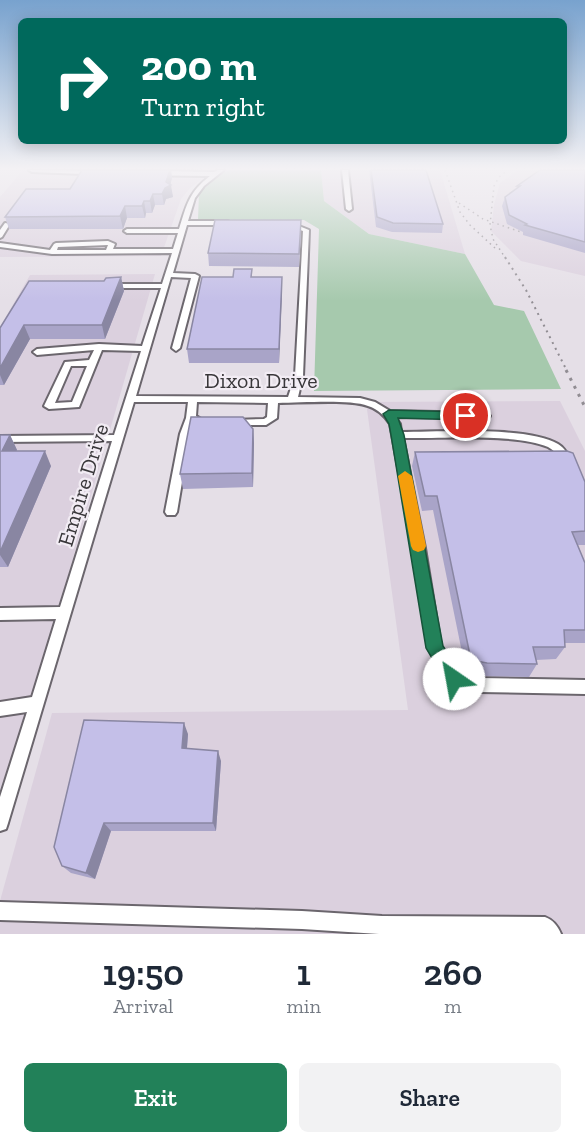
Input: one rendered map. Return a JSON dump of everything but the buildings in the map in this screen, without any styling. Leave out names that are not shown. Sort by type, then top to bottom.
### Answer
[{"type":"street","name":"Empire Drive","points":[[0,823],[187,214]]},
{"type":"street","points":[[128,231],[240,223]]},
{"type":"street","points":[[0,236],[7,224]]},
{"type":"street","points":[[283,224],[300,226],[306,230],[299,376],[292,400]]},
{"type":"street","points":[[0,245],[52,252],[175,251]]},
{"type":"street","points":[[100,286],[166,281],[195,276],[176,348]]},
{"type":"street","points":[[37,352],[99,347],[145,349]]},
{"type":"street","points":[[92,363],[68,364],[49,406],[75,405],[99,347]]},
{"type":"street","name":"Dixon Drive","points":[[130,399],[363,401],[379,406],[389,414]]},
{"type":"street","points":[[171,512],[193,399]]},
{"type":"street","points":[[221,422],[266,422],[272,418],[273,400]]},
{"type":"street","points":[[389,414],[485,416]]},
{"type":"street","points":[[389,414],[398,435],[435,648],[454,679],[480,685],[585,687]]},
{"type":"street","points":[[191,418],[210,422]]},
{"type":"street","points":[[398,435],[526,438],[560,450],[567,462]]},
{"type":"street","points":[[0,440],[118,438]]},
{"type":"street","points":[[0,614],[64,613]]},
{"type":"street","points":[[0,709],[37,703]]},
{"type":"street","points":[[0,911],[302,920],[382,925],[545,926],[552,934]]},
{"type":"shaded area","points":[[0,214],[176,214],[161,256],[0,257]]},
{"type":"shaded area","points":[[341,214],[453,214],[465,254],[369,234]]},
{"type":"shaded area","points":[[493,214],[585,214],[585,276],[521,261],[491,231]]},
{"type":"shaded area","points":[[155,274],[39,676],[0,790],[0,327],[30,275]]},
{"type":"shaded area","points":[[560,401],[585,451],[585,934],[0,934],[0,901],[52,713],[408,710],[366,402]]},
{"type":"green space","points":[[198,214],[341,214],[369,234],[465,254],[494,305],[524,311],[561,389],[314,391],[319,229],[304,220],[198,220]]},
{"type":"railway","points":[[461,214],[496,249]]},
{"type":"railway","points":[[475,214],[490,222]]},
{"type":"railway","points":[[490,222],[491,214]]},
{"type":"railway","points":[[490,222],[524,233]]},
{"type":"railway","points":[[490,222],[493,239],[506,259]]},
{"type":"railway","points":[[505,257],[526,290],[567,371]]},
{"type":"railway","points":[[566,370],[585,407]]},
{"type":"slow traffic","points":[[405,476],[418,546]]},
{"type":"route","points":[[454,679],[435,648],[398,435],[389,414],[466,416]]}]
